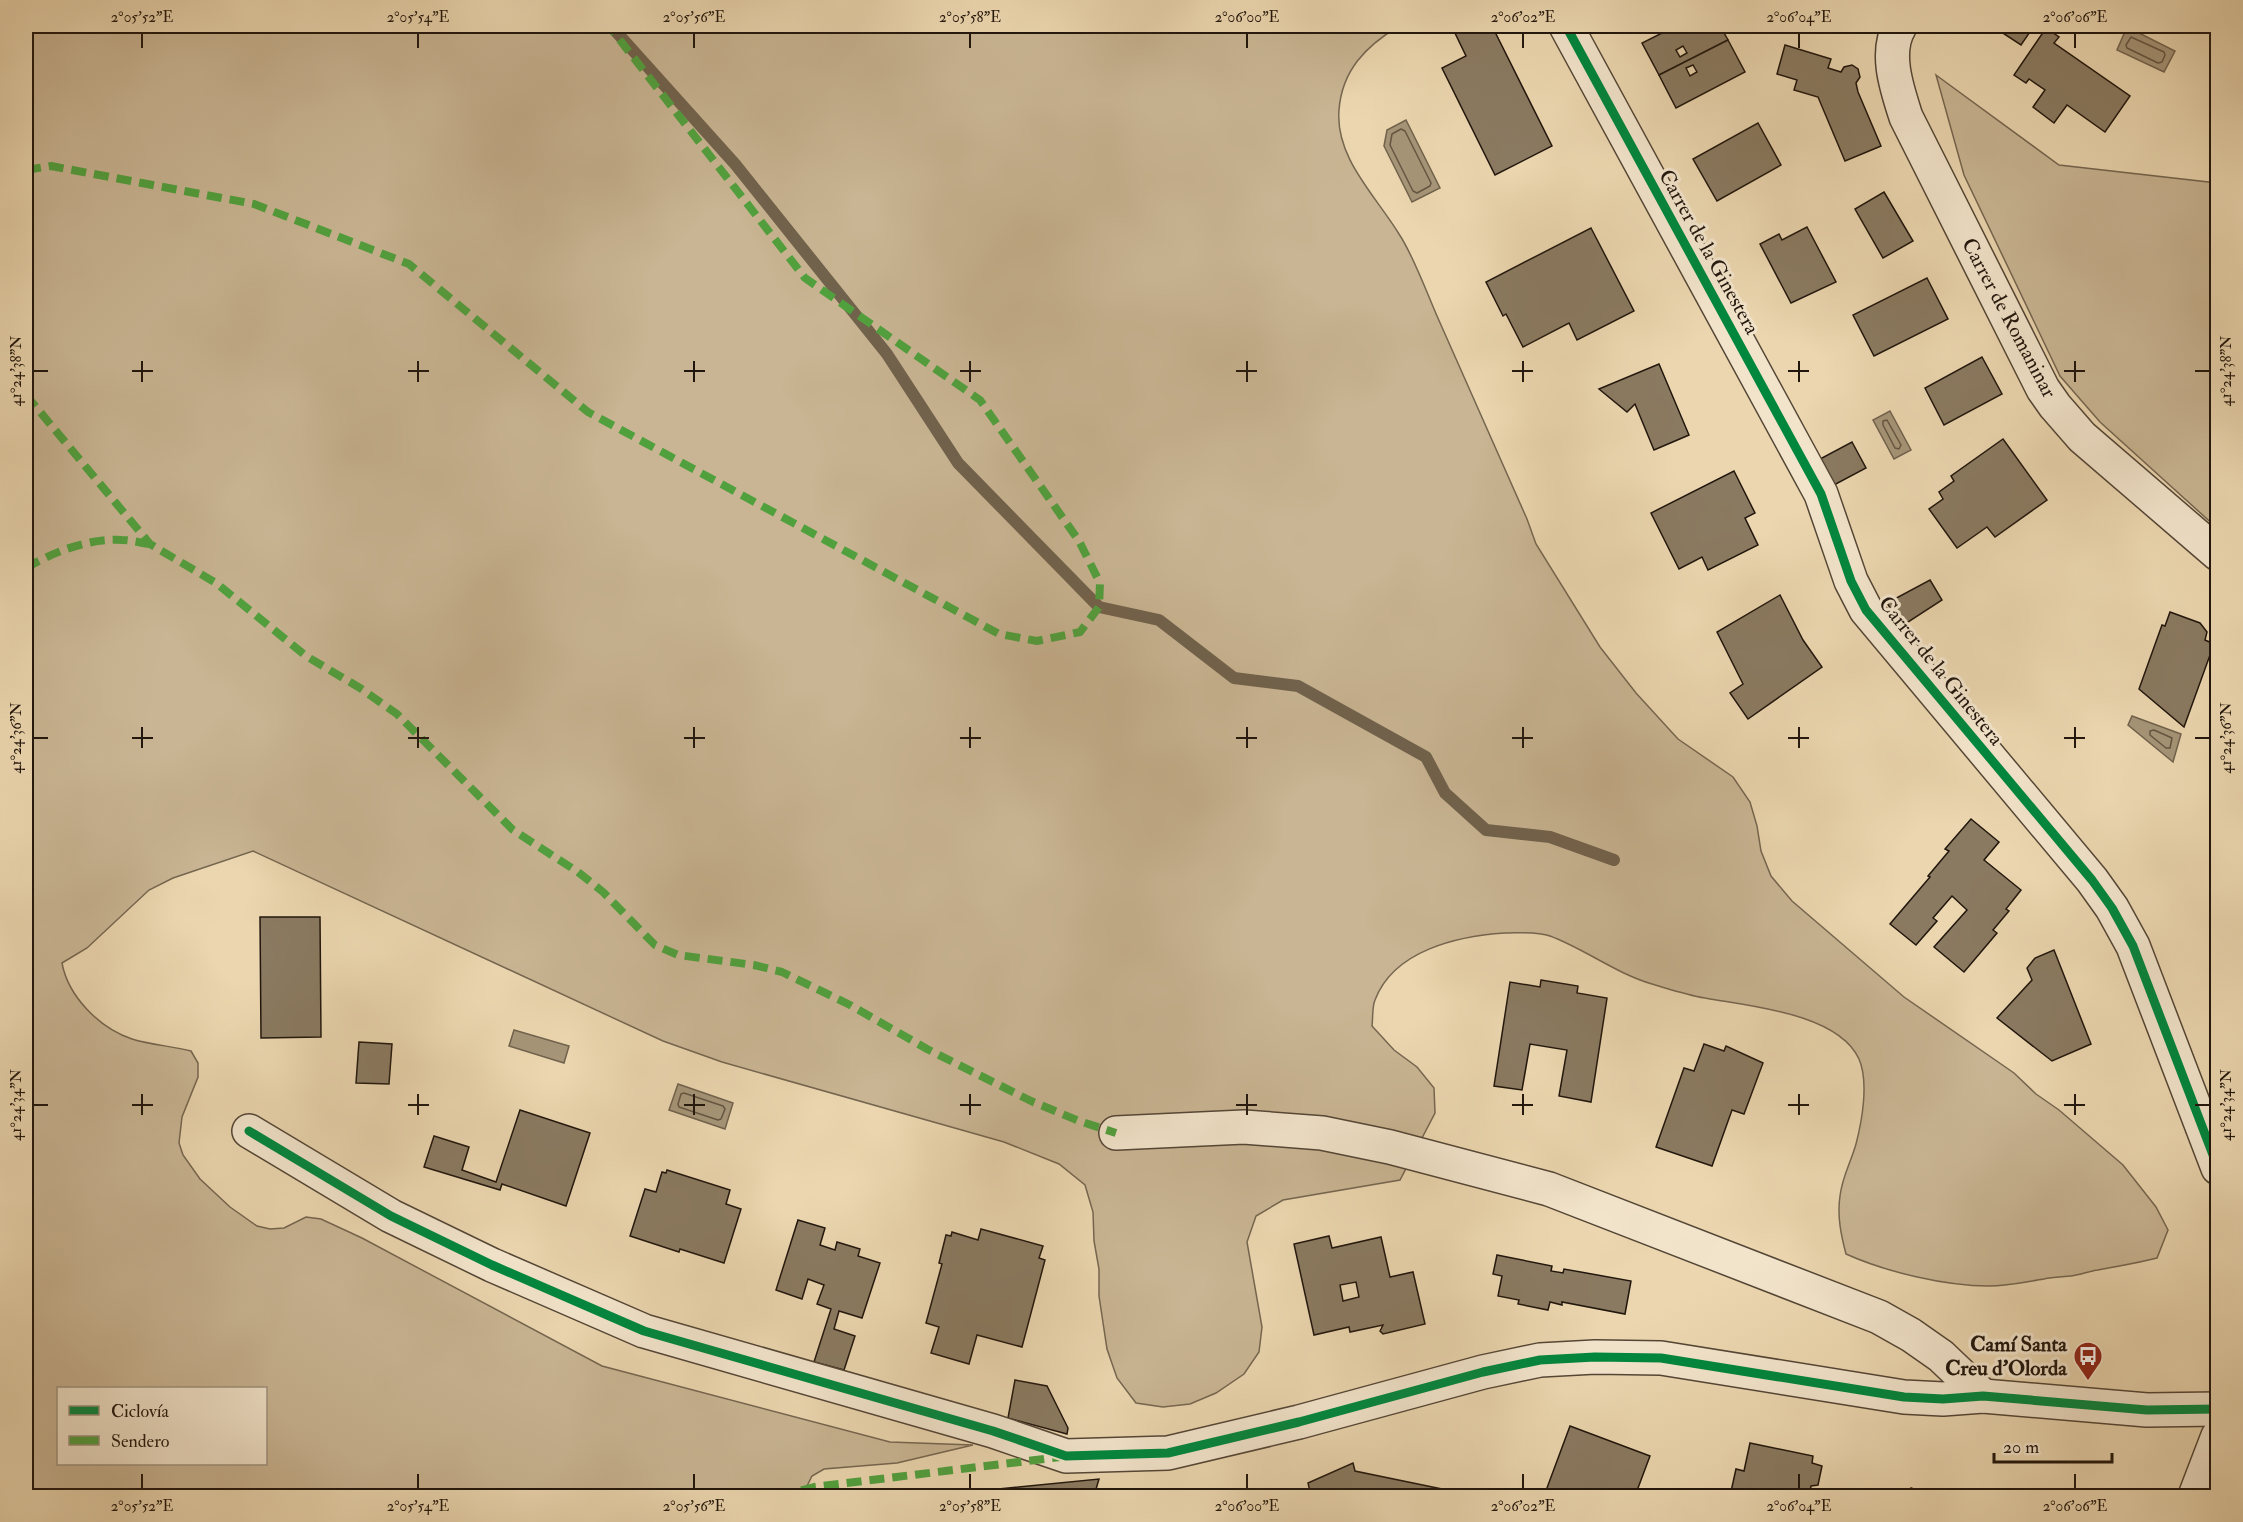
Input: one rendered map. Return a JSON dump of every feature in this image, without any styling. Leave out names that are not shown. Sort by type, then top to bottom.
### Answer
[{"type":"street","name":"Carrer de la Ginestera","points":[[1566,26],[1821,494],[1851,581],[1866,610],[2112,908],[2133,946],[2217,1168]]},
{"type":"street","name":"Carrer de Romaninar","points":[[1900,26],[1895,34],[1893,61],[1896,86],[1906,117],[2043,389],[2082,437],[2217,554]]},
{"type":"street","points":[[1116,1133],[1244,1127],[1322,1133],[1390,1147],[1549,1190],[1879,1317],[1911,1335],[1941,1356],[1983,1396]]},
{"type":"street","points":[[249,1131],[391,1216],[492,1265],[644,1331],[993,1431],[1066,1456],[1168,1453],[1299,1422],[1483,1372],[1540,1360],[1596,1356],[1661,1358],[1904,1397],[1943,1399],[1983,1396],[2147,1410],[2217,1409]]},
{"type":"street","points":[[2194,1491],[2217,1436]]},
{"type":"shaded area","points":[[26,26],[1399,26],[1366,51],[1345,83],[1339,110],[1339,128],[1343,144],[1359,176],[1390,220],[1410,254],[1536,544],[1600,647],[1636,693],[1678,739],[1733,777],[1750,802],[1761,851],[1771,876],[1792,901],[1904,997],[2014,1073],[2036,1094],[2059,1110],[2123,1165],[2156,1207],[2168,1230],[2157,1258],[2075,1275],[2003,1285],[1954,1284],[1935,1281],[1862,1261],[1846,1254],[1839,1211],[1843,1182],[1858,1135],[1864,1090],[1859,1059],[1848,1044],[1832,1031],[1790,1014],[1692,995],[1638,979],[1545,934],[1505,933],[1468,938],[1448,942],[1412,958],[1384,983],[1374,1003],[1372,1026],[1394,1050],[1417,1067],[1434,1088],[1435,1113],[1400,1180],[1283,1200],[1256,1216],[1247,1242],[1262,1327],[1259,1352],[1244,1374],[1216,1393],[1190,1404],[1163,1407],[1136,1403],[1117,1378],[1107,1349],[1099,1296],[1099,1269],[1094,1241],[1093,1212],[1085,1185],[1059,1164],[1004,1142],[722,1062],[663,1041],[253,851],[173,878],[149,890],[87,948],[62,963],[65,975],[78,999],[108,1027],[132,1039],[191,1051],[198,1063],[198,1077],[182,1117],[179,1143],[183,1155],[200,1179],[230,1207],[257,1226],[270,1229],[284,1228],[306,1217],[321,1219],[362,1238],[602,1366],[890,1442],[973,1445],[897,1463],[824,1469],[812,1476],[802,1496],[26,1496]]},
{"type":"shaded area","points":[[1936,75],[2059,165],[2217,183],[2217,528],[2100,422],[2060,376],[1964,175]]},
{"type":"water","points":[[2127,27],[2175,51],[2164,72],[2117,50]]},
{"type":"water","points":[[1406,120],[1440,188],[1412,202],[1384,146],[1387,130]]},
{"type":"water","points":[[1890,411],[1911,450],[1894,459],[1873,420]]},
{"type":"water","points":[[2132,716],[2181,734],[2173,762],[2128,725]]},
{"type":"water","points":[[514,1030],[569,1046],[564,1063],[509,1046]]},
{"type":"water","points":[[678,1084],[733,1103],[725,1129],[669,1110]]},
{"type":"building","points":[[1464,26],[1492,26],[1552,146],[1495,175],[1442,68],[1466,56],[1454,31]]},
{"type":"building","points":[[1676,26],[1720,26],[1728,40],[1659,75],[1642,43]],"holes":[[[1683,46],[1687,53],[1680,57],[1676,50]]]},
{"type":"building","points":[[1992,26],[2034,26],[2021,45]]},
{"type":"building","points":[[2046,28],[2059,37],[2054,43],[2130,96],[2105,132],[2067,105],[2054,123],[2033,107],[2045,90],[2029,79],[2026,83],[2014,75]]},
{"type":"building","points":[[1728,40],[1745,72],[1676,108],[1659,75]],"holes":[[[1693,65],[1697,72],[1690,76],[1686,68]]]},
{"type":"building","points":[[1785,45],[1831,59],[1828,68],[1841,72],[1844,67],[1852,65],[1858,69],[1860,77],[1856,83],[1858,92],[1881,146],[1845,161],[1818,97],[1794,90],[1797,80],[1777,74]]},
{"type":"building","points":[[1758,123],[1781,165],[1717,201],[1693,159]]},
{"type":"building","points":[[1884,192],[1913,241],[1883,258],[1855,209]]},
{"type":"building","points":[[1807,227],[1836,282],[1791,303],[1760,244],[1779,234],[1782,240]]},
{"type":"building","points":[[1591,228],[1634,311],[1577,340],[1569,323],[1523,347],[1506,314],[1503,316],[1486,282]]},
{"type":"building","points":[[1927,278],[1948,319],[1874,356],[1853,315]]},
{"type":"building","points":[[1982,357],[2002,394],[1944,425],[1925,388]]},
{"type":"building","points":[[1659,364],[1689,435],[1654,450],[1635,404],[1627,412],[1599,389]]},
{"type":"building","points":[[2003,439],[2047,500],[1995,537],[1987,527],[1957,548],[1929,509],[1943,499],[1939,492],[1954,481],[1951,476]]},
{"type":"building","points":[[1852,442],[1866,468],[1834,485],[1820,459]]},
{"type":"building","points":[[1734,471],[1755,513],[1745,518],[1758,545],[1708,570],[1702,557],[1679,569],[1651,513]]},
{"type":"building","points":[[1930,580],[1942,600],[1902,626],[1887,603]]},
{"type":"building","points":[[1780,595],[1803,640],[1822,667],[1748,719],[1730,693],[1743,684],[1717,632]]},
{"type":"building","points":[[2170,612],[2200,623],[2207,632],[2205,640],[2214,644],[2184,727],[2139,689],[2162,625],[2165,626]]},
{"type":"building","points":[[1971,819],[1999,842],[1984,860],[2021,890],[2006,909],[2009,911],[1993,930],[1997,933],[1964,972],[1934,947],[1967,910],[1952,896],[1933,918],[1937,921],[1916,945],[1890,924],[1930,877],[1928,876],[1949,851],[1945,849]]},
{"type":"building","points":[[260,917],[320,917],[321,1037],[261,1038]]},
{"type":"building","points":[[2054,950],[2091,1044],[2052,1061],[1997,1018],[2032,980],[2027,968],[2035,958]]},
{"type":"building","points":[[1541,980],[1578,986],[1577,993],[1607,998],[1591,1102],[1559,1096],[1567,1050],[1530,1044],[1522,1090],[1494,1086],[1510,982],[1540,987]]},
{"type":"building","points":[[359,1042],[392,1044],[389,1084],[356,1083]]},
{"type":"building","points":[[1704,1044],[1724,1051],[1726,1046],[1763,1063],[1744,1114],[1732,1110],[1712,1166],[1656,1147],[1684,1068],[1694,1071]]},
{"type":"building","points":[[520,1110],[590,1133],[566,1206],[502,1184],[500,1190],[424,1167],[434,1136],[469,1147],[462,1170],[496,1182]]},
{"type":"building","points":[[667,1170],[730,1190],[726,1204],[741,1209],[724,1263],[680,1249],[679,1252],[630,1236],[645,1189],[656,1192],[662,1172],[666,1173]]},
{"type":"building","points":[[798,1220],[825,1228],[820,1245],[835,1250],[837,1242],[860,1249],[858,1256],[880,1263],[862,1318],[839,1311],[834,1329],[855,1336],[844,1370],[814,1362],[831,1309],[817,1304],[824,1285],[808,1279],[802,1299],[776,1290]]},
{"type":"building","points":[[981,1229],[1043,1246],[1039,1258],[1045,1260],[1022,1347],[977,1335],[969,1364],[931,1353],[939,1327],[926,1323],[942,1264],[939,1263],[946,1235],[951,1236],[952,1232],[978,1240]]},
{"type":"building","points":[[1329,1236],[1332,1248],[1381,1237],[1390,1277],[1413,1272],[1425,1324],[1383,1334],[1380,1331],[1383,1325],[1350,1332],[1349,1327],[1314,1335],[1294,1244]],"holes":[[[1356,1282],[1359,1297],[1343,1301],[1340,1285]]]},
{"type":"building","points":[[1497,1255],[1552,1266],[1551,1271],[1563,1273],[1564,1269],[1631,1281],[1625,1314],[1562,1302],[1562,1305],[1550,1302],[1548,1310],[1518,1304],[1519,1300],[1498,1296],[1502,1276],[1493,1274]]},
{"type":"building","points":[[1015,1380],[1047,1386],[1068,1428],[1067,1434],[1008,1418]]},
{"type":"building","points":[[1570,1426],[1650,1456],[1635,1496],[1544,1496]]},
{"type":"building","points":[[1750,1443],[1813,1456],[1812,1463],[1822,1466],[1818,1485],[1811,1486],[1809,1496],[1730,1496],[1736,1469],[1744,1471]]},
{"type":"building","points":[[1353,1463],[1355,1471],[1476,1496],[1311,1496],[1308,1483]]},
{"type":"building","points":[[1099,1479],[1094,1496],[929,1496]]},
{"type":"building","points":[[1911,1488],[1933,1496],[1908,1496]]},
{"type":"waterway","points":[[611,26],[735,164],[887,354],[958,463],[1099,607],[1159,620],[1234,678],[1298,686],[1426,757],[1445,793],[1486,830],[1550,837],[1614,860]]},
{"type":"marked path","points":[[26,170],[51,166],[254,204],[409,264],[588,412],[999,634],[1037,641],[1080,632],[1099,607],[1100,583],[1079,541],[980,400],[805,278],[609,26]]},
{"type":"marked path","points":[[26,395],[150,544],[216,583],[306,656],[360,688],[397,714],[513,830],[578,872],[603,892],[655,945],[678,955],[754,965],[782,972],[850,1005],[927,1049],[1031,1101],[1079,1121],[1116,1133]]},
{"type":"marked path","points":[[26,568],[60,552],[97,541],[125,540],[150,544]]},
{"type":"marked path","points":[[779,1496],[814,1487],[1060,1457]]},
{"type":"cycle path","points":[[1566,26],[1821,494],[1851,581],[1866,610],[2092,880],[2112,908],[2133,946],[2218,1168]]},
{"type":"cycle path","points":[[249,1131],[391,1216],[492,1265],[644,1331],[993,1431],[1066,1456],[1168,1453],[1299,1422],[1483,1372],[1540,1360],[1595,1357],[1661,1358],[1904,1397],[1943,1399],[1983,1396],[2147,1410],[2218,1409]]},
{"type":"place","name":"Camí Santa Creu d'Olorda","points":[[2088,1382]]}]
